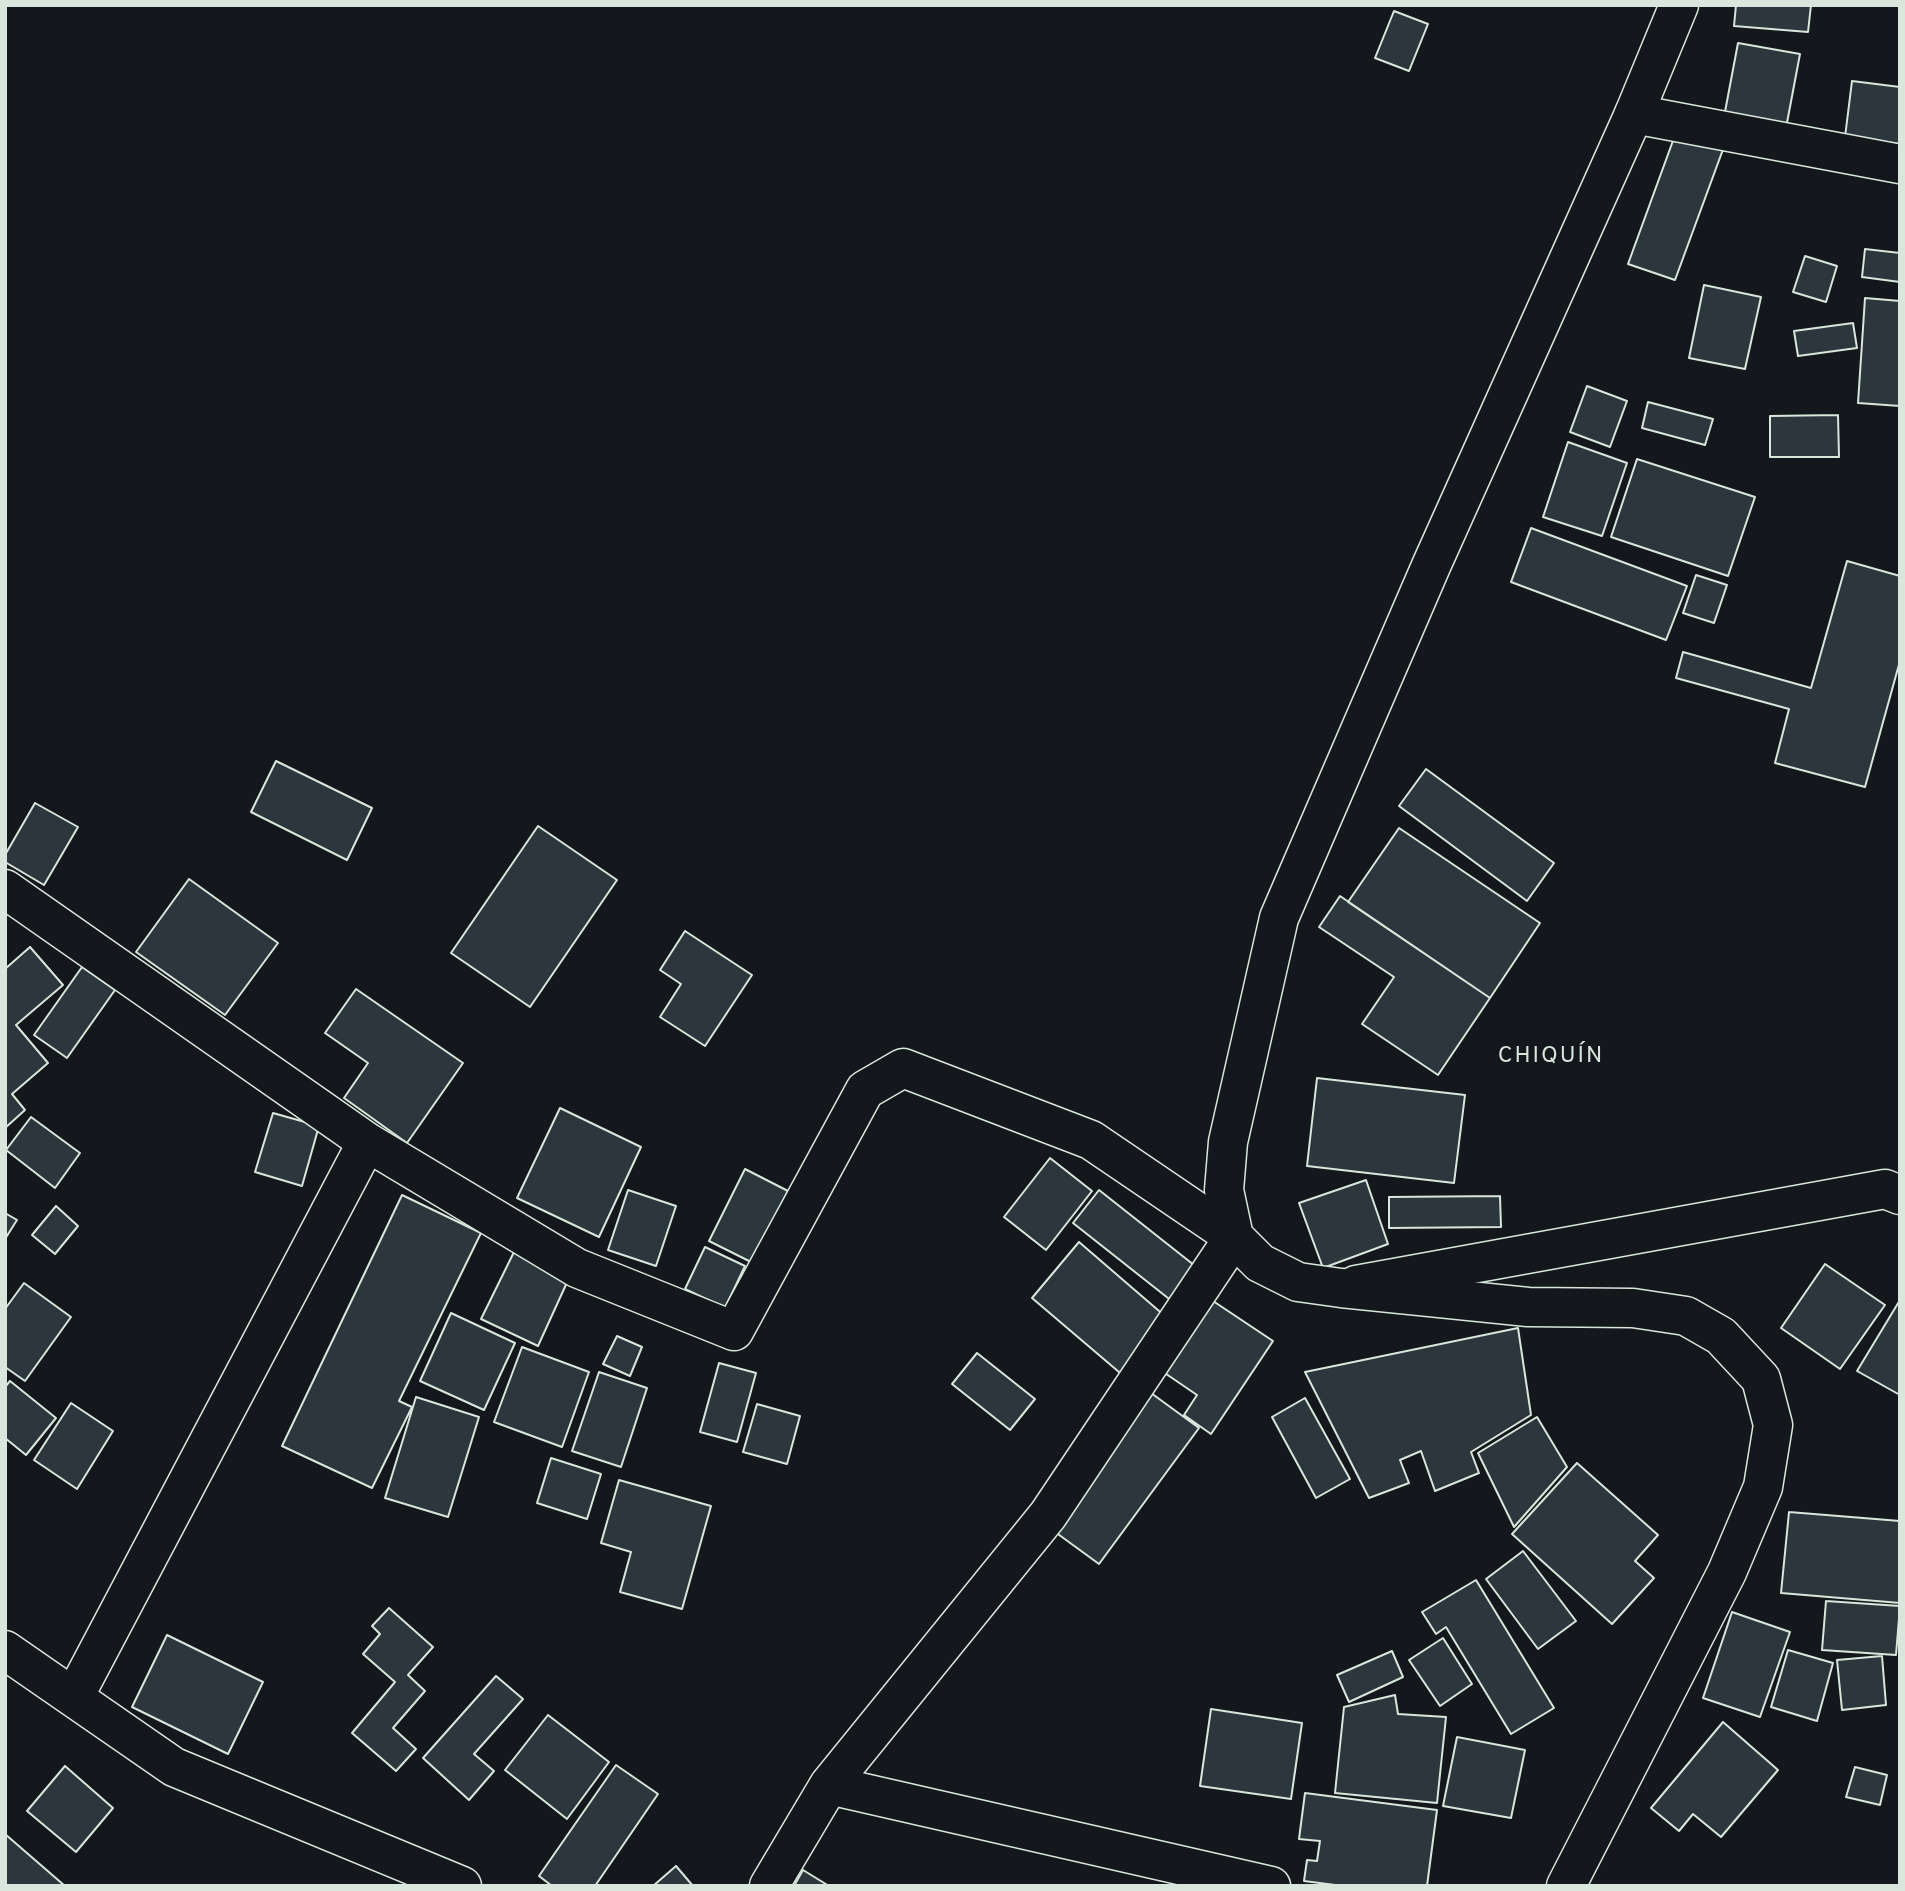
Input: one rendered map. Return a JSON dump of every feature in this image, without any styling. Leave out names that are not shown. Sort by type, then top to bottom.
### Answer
[{"type":"street","points":[[769,1886],[829,1785],[1048,1515],[1234,1237],[1224,1190],[1228,1142],[1279,918],[1431,566],[1634,114],[1679,5]]},
{"type":"street","points":[[1634,114],[1900,164]]},
{"type":"street","points":[[5,889],[367,1142],[577,1268],[734,1331],[865,1090],[903,1068],[1091,1140],[1234,1237],[1260,1263],[1298,1282],[1528,1307],[1633,1308],[1686,1316],[1721,1336],[1761,1379],[1773,1425],[1763,1487],[1727,1572],[1566,1886]]},
{"type":"street","points":[[74,1697],[367,1142]]},
{"type":"street","points":[[1341,1288],[1885,1189],[1900,1195]]},
{"type":"street","points":[[5,1650],[174,1767],[462,1886]]},
{"type":"street","points":[[829,1785],[1271,1886]]},
{"type":"building","points":[[1736,5],[1811,5],[1808,32],[1734,26]]},
{"type":"building","points":[[1394,11],[1428,24],[1409,71],[1375,58]]},
{"type":"building","points":[[1738,43],[1800,54],[1786,128],[1724,117]]},
{"type":"building","points":[[1852,81],[1900,87],[1900,144],[1845,137]]},
{"type":"building","points":[[1678,127],[1725,144],[1675,280],[1628,264]]},
{"type":"building","points":[[1865,249],[1900,253],[1900,282],[1862,277]]},
{"type":"building","points":[[1805,256],[1837,266],[1826,302],[1793,292]]},
{"type":"building","points":[[1704,285],[1761,297],[1745,369],[1689,358]]},
{"type":"building","points":[[1865,298],[1900,301],[1900,406],[1858,403]]},
{"type":"building","points":[[1853,323],[1857,348],[1798,356],[1794,331]]},
{"type":"building","points":[[1587,386],[1627,401],[1610,447],[1570,432]]},
{"type":"building","points":[[1648,402],[1713,419],[1705,445],[1642,428]]},
{"type":"building","points":[[1838,415],[1839,457],[1770,457],[1770,416]]},
{"type":"building","points":[[1568,442],[1627,463],[1602,536],[1543,517]]},
{"type":"building","points":[[1637,459],[1755,497],[1728,576],[1611,537]]},
{"type":"building","points":[[1531,528],[1687,586],[1666,640],[1511,582]]},
{"type":"building","points":[[1847,561],[1900,576],[1900,661],[1865,787],[1775,763],[1789,709],[1676,678],[1683,652],[1811,688]]},
{"type":"building","points":[[1696,575],[1727,585],[1714,623],[1683,613]]},
{"type":"building","points":[[276,761],[372,808],[347,860],[251,812]]},
{"type":"building","points":[[1426,769],[1554,863],[1527,901],[1399,806]]},
{"type":"building","points":[[35,803],[78,827],[44,885],[5,862],[5,855]]},
{"type":"building","points":[[538,826],[617,880],[530,1007],[451,953]]},
{"type":"building","points":[[1399,828],[1540,923],[1490,998],[1348,902]]},
{"type":"building","points":[[189,879],[278,943],[225,1015],[136,952]]},
{"type":"building","points":[[1340,896],[1490,998],[1438,1075],[1362,1024],[1394,977],[1319,927]]},
{"type":"building","points":[[685,931],[752,975],[705,1046],[660,1017],[681,984],[660,970]]},
{"type":"building","points":[[30,947],[63,985],[16,1025],[48,1063],[12,1094],[25,1110],[5,1128],[5,969]]},
{"type":"building","points":[[82,967],[115,990],[67,1058],[34,1035]]},
{"type":"building","points":[[356,989],[463,1063],[407,1143],[344,1098],[368,1063],[325,1033]]},
{"type":"building","points":[[1317,1078],[1465,1095],[1454,1183],[1307,1166]]},
{"type":"building","points":[[560,1108],[641,1147],[599,1237],[517,1198]]},
{"type":"building","points":[[273,1113],[319,1126],[302,1186],[255,1172]]},
{"type":"building","points":[[31,1117],[80,1153],[55,1188],[6,1150]]},
{"type":"building","points":[[1050,1158],[1092,1191],[1046,1250],[1004,1217]]},
{"type":"building","points":[[745,1169],[788,1191],[753,1263],[709,1241]]},
{"type":"building","points":[[1366,1180],[1388,1244],[1323,1268],[1299,1203]]},
{"type":"building","points":[[628,1190],[676,1206],[656,1266],[608,1250]]},
{"type":"building","points":[[1099,1190],[1199,1269],[1173,1302],[1073,1223]]},
{"type":"building","points":[[402,1195],[481,1233],[399,1401],[412,1407],[372,1488],[282,1446]]},
{"type":"building","points":[[1500,1196],[1501,1227],[1389,1228],[1389,1197]]},
{"type":"building","points":[[56,1206],[78,1226],[55,1254],[32,1235]]},
{"type":"building","points":[[5,1213],[17,1220],[5,1239]]},
{"type":"building","points":[[1079,1242],[1173,1323],[1126,1378],[1032,1298]]},
{"type":"building","points":[[705,1247],[745,1266],[725,1308],[685,1289]]},
{"type":"building","points":[[514,1252],[569,1278],[538,1346],[481,1319]]},
{"type":"building","points":[[1825,1264],[1885,1305],[1840,1369],[1781,1328]]},
{"type":"building","points":[[24,1283],[71,1317],[25,1381],[5,1367],[5,1309]]},
{"type":"building","points":[[1201,1293],[1273,1341],[1211,1434],[1184,1415],[1197,1395],[1153,1365]]},
{"type":"building","points":[[1900,1300],[1900,1395],[1857,1371]]},
{"type":"building","points":[[451,1313],[515,1343],[484,1410],[420,1381]]},
{"type":"building","points":[[1518,1328],[1531,1415],[1471,1452],[1479,1473],[1435,1491],[1421,1451],[1400,1460],[1409,1483],[1369,1498],[1305,1372]]},
{"type":"building","points":[[617,1336],[642,1347],[630,1376],[603,1364]]},
{"type":"building","points":[[522,1347],[589,1372],[562,1447],[494,1422]]},
{"type":"building","points":[[977,1353],[1035,1399],[1010,1430],[952,1384]]},
{"type":"building","points":[[719,1363],[756,1373],[737,1442],[700,1432]]},
{"type":"building","points":[[599,1372],[647,1388],[621,1467],[572,1451]]},
{"type":"building","points":[[10,1381],[56,1418],[26,1455],[5,1438],[5,1387]]},
{"type":"building","points":[[1151,1393],[1199,1428],[1099,1564],[1051,1529]]},
{"type":"building","points":[[416,1397],[479,1417],[448,1517],[385,1498]]},
{"type":"building","points":[[1305,1398],[1350,1479],[1316,1498],[1272,1417]]},
{"type":"building","points":[[71,1403],[113,1431],[77,1489],[34,1460]]},
{"type":"building","points":[[757,1404],[800,1416],[787,1464],[743,1452]]},
{"type":"building","points":[[1537,1417],[1567,1467],[1514,1527],[1478,1453]]},
{"type":"building","points":[[551,1458],[601,1474],[587,1519],[537,1503]]},
{"type":"building","points":[[1577,1463],[1658,1535],[1635,1561],[1654,1578],[1612,1624],[1512,1534]]},
{"type":"building","points":[[619,1480],[711,1506],[682,1609],[620,1592],[631,1552],[601,1543]]},
{"type":"building","points":[[1789,1512],[1900,1521],[1900,1603],[1781,1593]]},
{"type":"building","points":[[1523,1551],[1576,1621],[1538,1649],[1486,1579]]},
{"type":"building","points":[[1476,1580],[1554,1708],[1511,1734],[1446,1627],[1436,1634],[1422,1612]]},
{"type":"building","points":[[1826,1601],[1900,1606],[1896,1655],[1822,1650]]},
{"type":"building","points":[[389,1608],[433,1647],[408,1675],[425,1691],[393,1728],[416,1749],[396,1771],[352,1733],[395,1682],[363,1654],[380,1634],[372,1626]]},
{"type":"building","points":[[1732,1612],[1790,1632],[1760,1717],[1703,1698]]},
{"type":"building","points":[[167,1635],[263,1682],[228,1754],[132,1707]]},
{"type":"building","points":[[1443,1638],[1472,1684],[1440,1706],[1409,1660]]},
{"type":"building","points":[[1788,1650],[1833,1663],[1817,1721],[1771,1707]]},
{"type":"building","points":[[1392,1651],[1403,1677],[1349,1702],[1337,1675]]},
{"type":"building","points":[[1882,1656],[1886,1705],[1842,1710],[1837,1660]]},
{"type":"building","points":[[496,1676],[523,1699],[474,1754],[494,1771],[469,1800],[423,1758]]},
{"type":"building","points":[[1395,1695],[1398,1714],[1446,1717],[1437,1803],[1335,1793],[1344,1707]]},
{"type":"building","points":[[1211,1709],[1302,1723],[1291,1799],[1200,1786]]},
{"type":"building","points":[[548,1715],[609,1762],[567,1819],[505,1770]]},
{"type":"building","points":[[1723,1722],[1778,1770],[1721,1837],[1693,1814],[1679,1831],[1651,1808]]},
{"type":"building","points":[[1457,1737],[1525,1750],[1511,1818],[1443,1806]]},
{"type":"building","points":[[616,1765],[658,1794],[595,1886],[552,1886],[539,1876]]},
{"type":"building","points":[[65,1766],[113,1808],[76,1852],[27,1811]]},
{"type":"building","points":[[1855,1767],[1887,1775],[1880,1805],[1846,1797]]},
{"type":"building","points":[[1305,1793],[1437,1810],[1427,1886],[1343,1886],[1304,1881],[1307,1860],[1317,1861],[1320,1841],[1299,1839]]},
{"type":"building","points":[[5,1834],[65,1886],[5,1886]]},
{"type":"building","points":[[676,1866],[693,1886],[653,1886]]},
{"type":"building","points":[[803,1870],[829,1886],[794,1886]]},
{"type":"district","name":"CHIQUÍN","points":[[1551,1057]]}]
